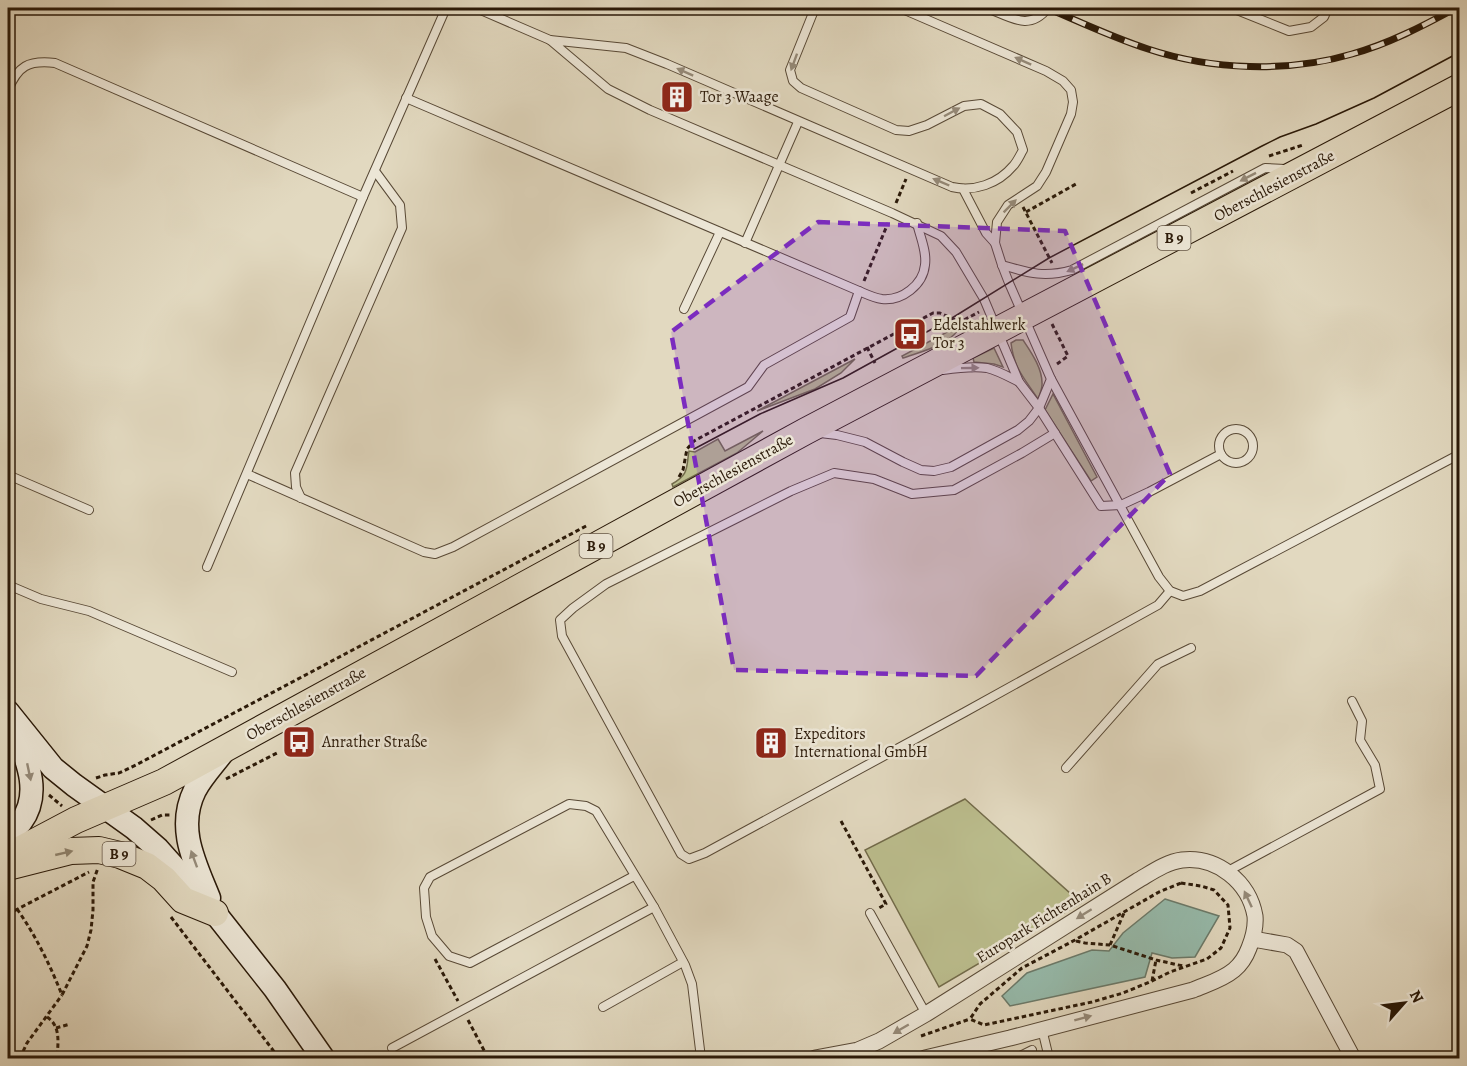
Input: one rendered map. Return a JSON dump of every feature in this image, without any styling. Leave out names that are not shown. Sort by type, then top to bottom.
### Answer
[{"type":"main road","name":"Oberschlesienstraße","points":[[8,856],[76,820],[164,782],[918,372],[992,320],[1033,312],[1460,87]]},
{"type":"main road","points":[[9,714],[53,768],[134,828],[158,849],[215,914],[275,989],[323,1059]]},
{"type":"main road","points":[[8,835],[21,822],[32,793],[30,773],[9,714]]},
{"type":"main road","points":[[215,914],[191,853],[186,831],[187,816],[196,789],[227,747]]},
{"type":"main road","name":"B 9","points":[[8,867],[71,851],[99,850],[120,855],[147,866],[164,879],[183,900],[215,914]]},
{"type":"street","name":"Europark Fichtenhain B","points":[[815,1059],[838,1057],[879,1041],[1163,866],[1182,860],[1200,860],[1228,871]]},
{"type":"street","points":[[925,1059],[1193,990],[1220,980],[1235,969],[1246,954],[1253,939],[1255,917],[1241,886],[1228,871]]},
{"type":"street","points":[[1253,939],[1287,945],[1296,951],[1353,1059]]},
{"type":"lane","points":[[207,567],[363,197],[446,8]]},
{"type":"lane","points":[[476,8],[550,40],[608,89],[652,111],[780,164],[941,236],[956,252],[992,320],[1019,382],[1039,408],[1101,506],[1121,505],[1221,454]]},
{"type":"lane","points":[[550,40],[626,48],[952,187],[978,188],[998,178],[1013,166],[1023,150],[1017,132],[1000,114],[981,104],[964,106],[927,125],[909,131],[896,130],[801,88],[793,81],[790,70],[815,8]]},
{"type":"lane","points":[[900,8],[1046,71],[1063,81],[1071,90],[1073,102],[1071,114],[1046,172],[1037,186],[1008,204],[997,222],[995,243],[1002,265],[1033,312],[1052,379],[1159,577],[1170,591],[1183,596],[1200,591],[1460,454]]},
{"type":"lane","points":[[987,8],[1023,22],[1038,17],[1048,8]]},
{"type":"lane","points":[[1232,8],[1290,31],[1311,27],[1324,17],[1328,8]]},
{"type":"lane","points":[[8,90],[14,76],[26,65],[40,61],[55,63],[363,197]]},
{"type":"lane","points":[[406,98],[881,299],[906,294],[920,283],[926,266],[925,253],[916,224]]},
{"type":"lane","points":[[745,243],[798,122]]},
{"type":"lane","points":[[1002,265],[1042,275],[1056,275],[1072,270],[1265,168],[1304,170]]},
{"type":"lane","points":[[301,498],[296,487],[295,473],[402,228],[400,205],[375,171]]},
{"type":"lane","points":[[963,189],[986,233],[995,243]]},
{"type":"lane","points":[[684,309],[720,232]]},
{"type":"lane","points":[[247,474],[423,552],[435,554],[453,547],[748,387],[764,364],[850,317],[859,291]]},
{"type":"lane","points":[[918,372],[986,368],[1019,382]]},
{"type":"lane","points":[[806,431],[865,442],[921,470],[934,471],[951,467],[1018,430],[1039,408],[1052,379]]},
{"type":"lane","points":[[1241,430],[1248,434],[1253,442],[1251,454],[1243,462],[1234,463],[1221,454],[1219,446],[1221,440],[1230,431],[1241,430]]},
{"type":"lane","points":[[1055,433],[954,489],[912,494],[874,479],[834,473],[792,491],[606,584],[560,620],[562,636],[681,855],[689,859],[705,853],[1158,605],[1170,591]]},
{"type":"lane","points":[[8,475],[89,510]]},
{"type":"lane","points":[[8,585],[41,599],[89,611],[232,672]]},
{"type":"lane","points":[[1066,768],[1158,664],[1191,648]]},
{"type":"lane","points":[[1228,871],[1380,789],[1375,765],[1360,740],[1362,721],[1352,701]]},
{"type":"lane","points":[[634,876],[470,963],[449,956],[432,936],[426,917],[424,888],[430,877],[569,804],[586,806],[596,811],[654,907],[683,962],[692,984],[701,1059]]},
{"type":"lane","points":[[392,1048],[654,907]]},
{"type":"lane","points":[[870,913],[926,1014]]},
{"type":"lane","points":[[603,1007],[683,962]]},
{"type":"lane","points":[[1042,1029],[1049,1059]]},
{"type":"lane","points":[[1016,1059],[1032,1050]]},
{"type":"path","points":[[1265,157],[1305,145]]},
{"type":"path","points":[[859,291],[910,169]]},
{"type":"path","points":[[1186,195],[1237,169]]},
{"type":"path","points":[[1026,212],[1076,184]]},
{"type":"path","points":[[1018,198],[1053,266],[1042,275]]},
{"type":"path","points":[[1033,312],[1068,356],[1057,363],[1052,379]]},
{"type":"path","points":[[680,477],[687,449],[694,441],[933,313],[940,313],[960,322]]},
{"type":"path","points":[[934,316],[940,313]]},
{"type":"path","points":[[952,325],[960,322],[992,320]]},
{"type":"path","points":[[869,349],[875,363]]},
{"type":"path","points":[[48,794],[105,774],[119,773],[136,765],[589,525]]},
{"type":"path","points":[[841,821],[886,904],[870,913]]},
{"type":"path","points":[[8,914],[98,867],[105,866]]},
{"type":"path","points":[[20,1059],[27,1043],[63,995],[87,946],[93,910],[93,882],[98,867]]},
{"type":"path","points":[[911,1023],[921,1036],[970,1019],[980,1004],[1022,968],[1159,892],[1181,883],[1214,890],[1228,905],[1230,928],[1221,948],[1207,958],[1123,993],[1092,1002],[984,1025],[970,1019]]},
{"type":"path","points":[[17,909],[47,958],[63,995]]},
{"type":"path","points":[[166,912],[279,1059]]},
{"type":"path","points":[[1110,945],[1124,912]]},
{"type":"path","points":[[1075,940],[1110,945],[1185,967]]},
{"type":"path","points":[[1152,981],[1156,960]]},
{"type":"path","points":[[47,1017],[57,1028],[57,1059]]},
{"type":"path","points":[[57,1028],[70,1024]]},
{"type":"highlighted area","points":[[818,222],[1065,231],[1170,474],[976,676],[734,670],[671,332]]},
{"type":"shaded area","points":[[962,324],[944,342],[903,358],[902,356]]},
{"type":"shaded area","points":[[1023,340],[1039,367],[1042,385],[1038,399],[1021,373],[1012,352],[1011,343]]},
{"type":"shaded area","points":[[994,348],[1003,367],[974,362],[973,358]]},
{"type":"shaded area","points":[[855,359],[841,373],[815,389],[757,411]]},
{"type":"shaded area","points":[[1053,394],[1097,477],[1091,481],[1045,410]]},
{"type":"shaded area","points":[[763,431],[737,453],[673,487],[672,484],[686,470],[689,451],[695,452],[718,439],[725,451]]},
{"type":"shaded area","points":[[965,799],[1081,903],[939,987],[865,850]]},
{"type":"shaded area","points":[[1165,899],[1219,916],[1195,957],[1172,958],[1152,953],[1145,977],[1010,1006],[1002,996],[1027,973],[1092,950],[1109,951],[1123,933]]},
{"type":"tram line","points":[[694,449],[760,414],[843,378],[952,318],[1049,258],[1262,146],[1374,98],[1460,52]]},
{"type":"railway","points":[[1047,8],[1123,40],[1172,56],[1223,65],[1250,66],[1302,64],[1352,54],[1392,40],[1456,8]]},
{"type":"place","name":"Tor 3 Waage","points":[[677,97]]},
{"type":"place","name":"Edelstahlwerk Tor 3","points":[[910,334]]},
{"type":"place","name":"Anrather Straße","points":[[299,742]]},
{"type":"place","name":"Expeditors International GmbH","points":[[771,743]]}]
